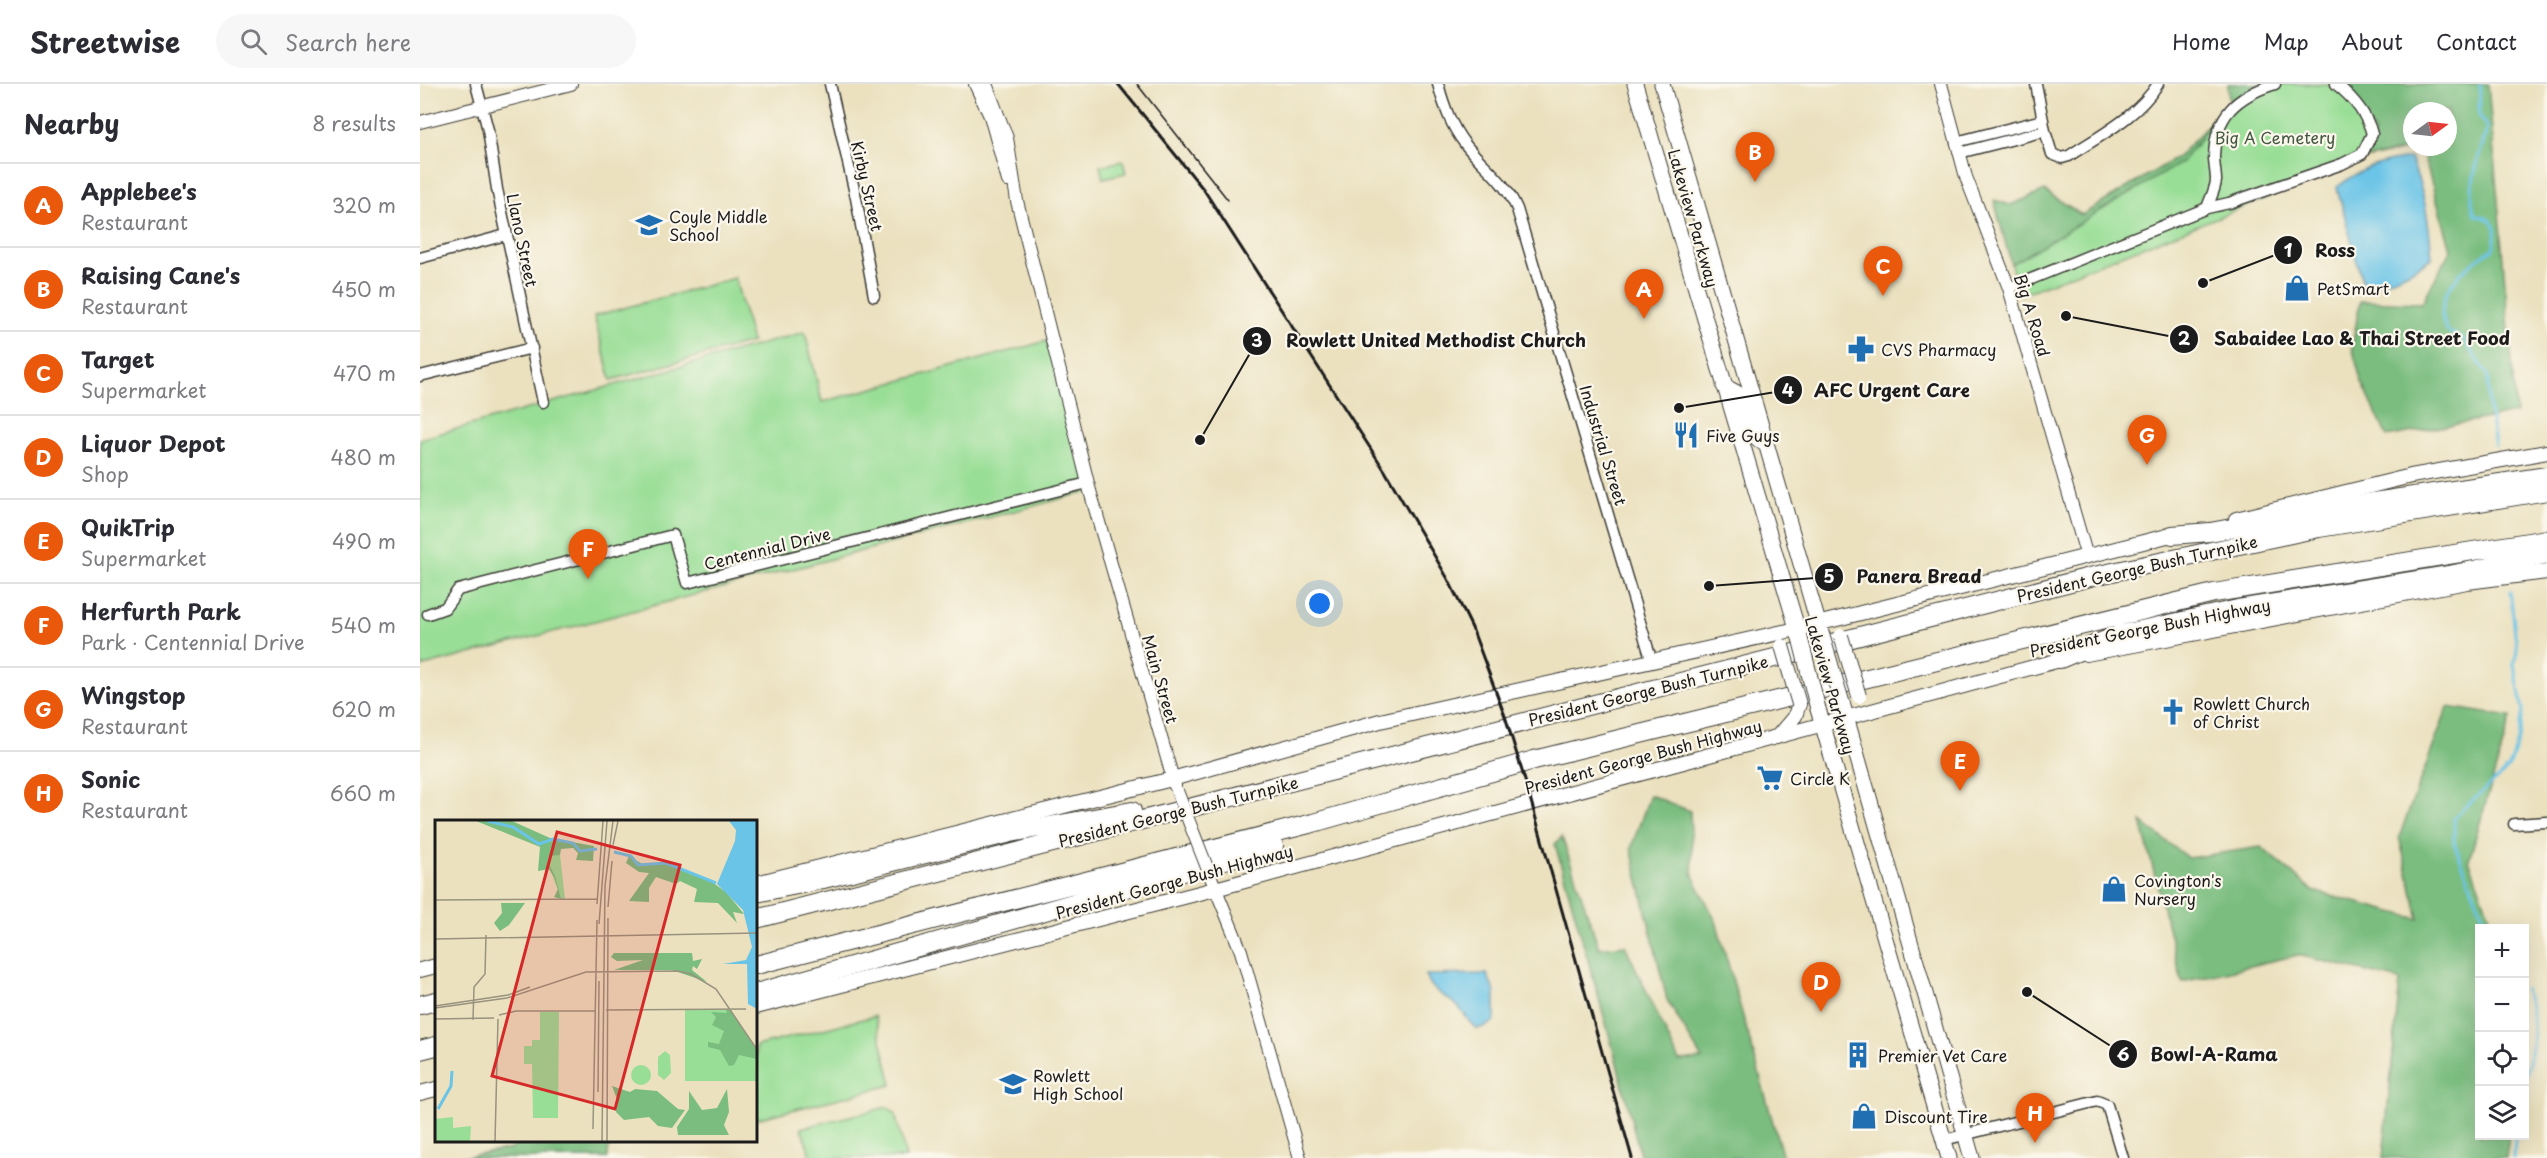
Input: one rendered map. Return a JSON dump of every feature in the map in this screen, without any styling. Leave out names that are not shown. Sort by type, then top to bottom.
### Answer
[{"type":"highway","points":[[2172,535],[2210,532],[2367,502],[2547,476]]},
{"type":"highway","name":"President George Bush Turnpike","points":[[758,918],[2115,571],[2319,528],[2547,491]]},
{"type":"highway","points":[[758,964],[1313,824],[1533,760],[2214,593],[2547,539]]},
{"type":"highway","points":[[2060,659],[2118,635],[2238,609],[2449,575],[2547,555]]},
{"type":"highway","points":[[758,893],[807,883],[1011,833],[1154,807],[1181,810]]},
{"type":"highway","points":[[758,992],[1285,842],[1313,824]]},
{"type":"highway","points":[[420,1005],[435,1001]]},
{"type":"highway","points":[[420,1050],[435,1046]]},
{"type":"main road","name":"Lakeview Parkway","points":[[1635,84],[1798,634],[1948,1158]]},
{"type":"main road","name":"Lakeview Parkway","points":[[1662,84],[1972,1158]]},
{"type":"main road","points":[[1688,263],[1711,256]]},
{"type":"main road","points":[[1724,386],[1737,393],[1748,430],[1754,438],[1765,444]]},
{"type":"main road","points":[[758,883],[1174,785],[1380,721],[1768,636],[1798,634],[1872,610],[2411,476],[2547,452]]},
{"type":"main road","name":"President George Bush Highway","points":[[758,1006],[1215,888],[1777,737],[1823,724],[1844,710],[1893,705],[2060,659],[2467,582],[2547,572]]},
{"type":"main road","points":[[1872,610],[1848,621],[1841,630],[1841,636],[1858,696],[1868,702],[1893,705]]},
{"type":"main road","points":[[1768,636],[1778,639],[1782,646],[1799,704],[1795,716],[1777,737]]},
{"type":"main road","points":[[1884,932],[1906,925]]},
{"type":"main road","points":[[420,970],[435,966]]},
{"type":"main road","points":[[420,1093],[435,1089]]},
{"type":"street","name":"Llano Street","points":[[476,84],[506,236],[543,402]]},
{"type":"street","points":[[420,122],[571,84]]},
{"type":"street","name":"Kirby Street","points":[[830,84],[856,198],[874,296]]},
{"type":"street","name":"Main Street","points":[[975,84],[990,116],[1009,186],[1017,201]]},
{"type":"street","name":"Main Street","points":[[986,84],[1007,138],[1017,201],[1088,483],[1174,785],[1240,951],[1300,1158]]},
{"type":"street","name":"Industrial Street","points":[[1438,84],[1453,126],[1466,144],[1502,182],[1517,209],[1652,662]]},
{"type":"street","name":"Big A Road","points":[[1941,84],[1966,177],[2009,288],[2088,557]]},
{"type":"street","points":[[2036,84],[2052,154],[2062,158],[2069,156],[2124,120],[2149,98],[2158,84]]},
{"type":"street","points":[[2207,208],[2216,180],[2215,146],[2221,122],[2230,109],[2245,96],[2275,84]]},
{"type":"street","points":[[2009,288],[2207,208],[2342,164],[2362,154],[2372,134],[2369,123],[2362,111],[2336,84]]},
{"type":"street","points":[[1958,147],[2043,120]]},
{"type":"street","points":[[1958,147],[2045,131]]},
{"type":"street","points":[[420,258],[506,236]]},
{"type":"street","points":[[420,376],[532,348]]},
{"type":"street","name":"Centennial Drive","points":[[428,615],[445,608],[458,590],[673,534],[687,583],[1088,483]]},
{"type":"street","points":[[2514,824],[2547,822]]},
{"type":"street","points":[[1944,1140],[2097,1101],[2107,1105],[2123,1158]]},
{"type":"green space","points":[[2228,84],[2261,84],[2240,96],[2204,133],[2182,162],[2011,264],[1994,200],[2010,205],[2045,191],[2082,215],[2178,157],[2229,103]]},
{"type":"green space","name":"Big A Cemetery","points":[[2261,84],[2339,84],[2375,133],[2366,159],[2020,295],[2011,264],[2125,194],[2195,147],[2204,133],[2240,96]]},
{"type":"green space","points":[[2339,84],[2488,84],[2516,413],[2387,437],[2361,380],[2352,347],[2360,301],[2422,303],[2451,249],[2424,156],[2457,156],[2457,102],[2403,102],[2403,150],[2366,159],[2375,133]]},
{"type":"green space","points":[[1123,161],[1126,173],[1103,178],[1100,166]]},
{"type":"green space","points":[[735,278],[752,342],[611,380],[594,316]]},
{"type":"green space","points":[[805,332],[822,402],[1047,341],[1090,491],[420,667],[420,439]]},
{"type":"green space","points":[[2448,707],[2511,717],[2469,860],[2493,924],[2475,924],[2475,1140],[2508,1140],[2506,1158],[2383,1158],[2400,980],[2298,955],[2182,982],[2141,822],[2188,858],[2261,847],[2313,891],[2419,919],[2399,837]]},
{"type":"green space","points":[[1650,795],[1690,811],[1693,876],[1716,921],[1783,1158],[1641,1158],[1616,1059],[1555,844],[1562,837],[1599,948],[1625,945],[1679,1061],[1702,1059],[1667,1000],[1631,848]]},
{"type":"green space","points":[[875,1016],[892,1085],[758,1118],[758,1045]]},
{"type":"green space","points":[[887,1107],[895,1113],[906,1158],[812,1158],[801,1128]]},
{"type":"green space","points":[[520,1143],[609,1143],[608,1158],[460,1158],[511,1149]]},
{"type":"water","points":[[2410,158],[2426,207],[2432,258],[2399,276],[2383,282],[2363,285],[2337,187],[2371,167]]},
{"type":"water","points":[[1487,974],[1495,992],[1495,1020],[1477,1029],[1458,1007],[1435,989],[1426,975]]},
{"type":"waterway","points":[[2480,84],[2479,115],[2487,128],[2473,183],[2472,205],[2475,215],[2487,219],[2494,226],[2495,242],[2493,249],[2471,264],[2453,283],[2446,294],[2443,318],[2447,331],[2462,338],[2488,375],[2488,401],[2495,445]]},
{"type":"waterway","points":[[2486,924],[2454,843],[2454,817],[2509,768],[2519,738],[2523,711],[2514,665],[2517,650],[2510,591]]},
{"type":"waterway","points":[[2529,1000],[2533,1023],[2529,1064]]},
{"type":"waterway","points":[[2514,1158],[2515,1140]]},
{"type":"tram line","points":[[1137,84],[1228,200]]},
{"type":"railway","points":[[1118,84],[1204,190],[1385,471],[1448,579],[1472,628],[1505,716],[1527,787],[1632,1158]]},
{"type":"place","name":"Raising Cane's","points":[[1755,182]]},
{"type":"place","name":"Coyle Middle School","points":[[649,225]]},
{"type":"place","name":"Ross","points":[[2203,283]]},
{"type":"place","name":"PetSmart","points":[[2297,288]]},
{"type":"place","name":"Target","points":[[1883,296]]},
{"type":"place","name":"Sabaidee Lao & Thai Street Food","points":[[2066,316]]},
{"type":"place","name":"Applebee's","points":[[1644,319]]},
{"type":"place","name":"CVS Pharmacy","points":[[1861,349]]},
{"type":"place","name":"AFC Urgent Care","points":[[1679,408]]},
{"type":"place","name":"Five Guys","points":[[1686,435]]},
{"type":"place","name":"Rowlett United Methodist Church","points":[[1200,440]]},
{"type":"place","name":"Wingstop","points":[[2147,465]]},
{"type":"place","name":"Herfurth Park","points":[[588,579]]},
{"type":"place","name":"Panera Bread","points":[[1709,586]]},
{"type":"place","name":"Rowlett Church of Christ","points":[[2173,712]]},
{"type":"place","name":"Circle K","points":[[1770,778]]},
{"type":"place","name":"QuikTrip","points":[[1960,791]]},
{"type":"place","name":"Covington's Nursery","points":[[2114,889]]},
{"type":"place","name":"Bowl-A-Rama","points":[[2027,992]]},
{"type":"place","name":"Liquor Depot","points":[[1821,1012]]},
{"type":"place","name":"Premier Vet Care","points":[[1858,1055]]},
{"type":"place","name":"Rowlett High School","points":[[1013,1084]]},
{"type":"place","name":"Discount Tire","points":[[1864,1116]]},
{"type":"place","name":"Sonic","points":[[2035,1143]]}]
